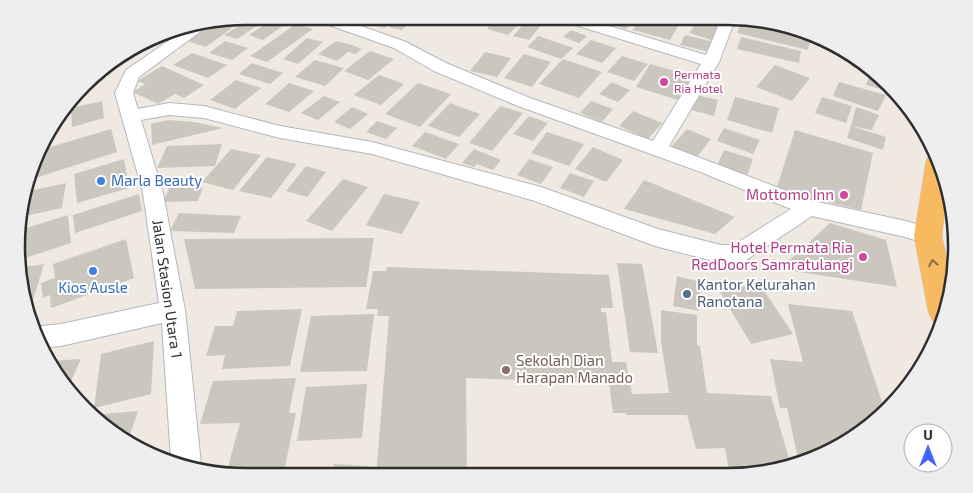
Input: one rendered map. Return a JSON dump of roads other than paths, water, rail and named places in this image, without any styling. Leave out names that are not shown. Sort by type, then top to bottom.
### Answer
[{"type":"highway","points":[[936,175],[928,236],[941,301]]},
{"type":"street","points":[[342,25],[400,45],[440,68],[524,102],[658,149],[809,208],[906,229],[928,236]]},
{"type":"street","points":[[593,25],[711,62]]},
{"type":"street","points":[[658,149],[711,62],[726,25]]},
{"type":"street","name":"Jalan Stasion Utara 1","points":[[186,459],[173,310],[163,261],[153,193],[124,92],[132,74],[190,33]]},
{"type":"street","points":[[130,116],[169,109],[204,112],[280,132],[372,148],[541,194],[654,237],[721,254],[738,254],[809,208]]},
{"type":"street","points":[[44,336],[173,310]]},
{"type":"place","name":"Permata Ria Hotel","points":[[664,82]]},
{"type":"place","name":"Marla Beauty","points":[[101,181]]},
{"type":"place","name":"Mottomo Inn","points":[[844,195]]},
{"type":"place","name":"Hotel Permata Ria RedDoors Samratulangi","points":[[863,257]]},
{"type":"place","name":"Kios Ausle","points":[[93,271]]},
{"type":"place","name":"Kantor Kelurahan Ranotana","points":[[687,294]]},
{"type":"place","name":"Sekolah Dian Harapan Manado","points":[[506,370]]}]
